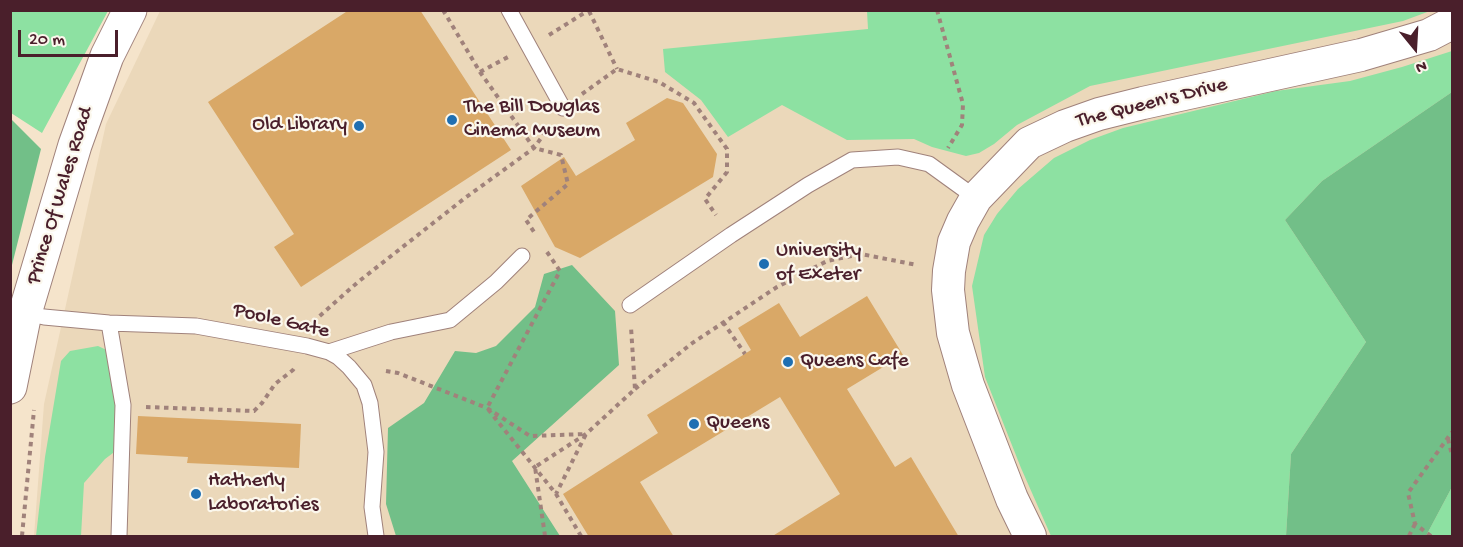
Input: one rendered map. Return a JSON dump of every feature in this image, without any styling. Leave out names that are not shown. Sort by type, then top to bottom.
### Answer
[{"type":"street","name":"Prince Of Wales Road","points":[[10,387],[25,313],[75,146],[107,56],[129,10]]},
{"type":"street","name":"The Queen's Drive","points":[[1030,537],[1012,499],[968,386],[953,333],[948,290],[949,271],[954,242],[976,198],[1029,143],[1073,123],[1143,103],[1361,56],[1429,35],[1452,23]]},
{"type":"lane","points":[[509,10],[563,108]]},
{"type":"lane","points":[[630,305],[731,235],[808,185],[852,160],[898,157],[929,164],[976,198]]},
{"type":"lane","points":[[329,352],[391,332],[450,320],[496,282],[522,256]]},
{"type":"lane","name":"Poole Gate","points":[[25,313],[109,323],[196,326],[290,342],[329,352],[349,367],[364,385],[370,403],[376,452],[372,507],[376,537]]},
{"type":"lane","points":[[109,323],[123,405],[120,537]]},
{"type":"path","points":[[443,10],[480,72],[534,147],[561,155],[568,184],[526,220],[538,237]]},
{"type":"path","points":[[588,10],[617,69],[658,82],[694,103],[727,149],[727,172],[705,200]]},
{"type":"path","points":[[929,164],[950,146],[962,125],[963,104],[937,10]]},
{"type":"path","points":[[290,342],[358,282],[534,147],[563,108],[617,69]]},
{"type":"path","points":[[487,408],[560,271],[543,246]]},
{"type":"path","points":[[534,467],[586,434],[635,389],[691,344],[777,287],[827,261],[861,254],[949,271]]},
{"type":"path","points":[[630,305],[635,389]]},
{"type":"path","points":[[723,322],[745,354]]},
{"type":"path","points":[[147,407],[254,411],[275,384],[293,370],[307,346]]},
{"type":"path","points":[[349,367],[398,373],[487,408],[530,436],[586,434]]},
{"type":"path","points":[[487,408],[556,494],[581,537]]},
{"type":"path","points":[[1409,537],[1415,524],[1408,493],[1452,432]]},
{"type":"path","points":[[556,494],[586,434]]},
{"type":"path","points":[[1448,438],[1452,455]]},
{"type":"path","points":[[534,467],[545,537]]},
{"type":"path","points":[[1415,524],[1431,537]]},
{"type":"shaded area","name":"University of Exeter","points":[[160,11],[1452,11],[1452,536],[34,536],[44,404],[106,124]]},
{"type":"green space","points":[[867,10],[1430,11],[1403,21],[1090,86],[1017,125],[979,153],[966,156],[932,147],[914,139],[847,140],[782,105],[728,137],[701,100],[665,72],[663,49],[868,29]]},
{"type":"green space","points":[[10,11],[108,11],[42,133],[11,113]]},
{"type":"green space","points":[[1452,51],[1452,92],[1322,181],[1285,220],[1366,342],[1291,454],[1286,536],[1051,536],[985,377],[972,286],[984,235],[997,214],[1018,189],[1054,158],[1090,140],[1123,128],[1276,91],[1350,81]]},
{"type":"green space","points":[[1452,92],[1452,487],[1426,536],[1286,536],[1291,454],[1366,342],[1285,220],[1322,181]]},
{"type":"green space","points":[[11,119],[41,149],[11,269]]},
{"type":"green space","points":[[572,265],[615,311],[619,365],[512,461],[560,536],[396,536],[386,504],[388,428],[424,403],[455,351],[476,353],[496,346],[535,307],[544,274]]},
{"type":"green space","points":[[98,346],[113,353],[117,450],[105,459],[84,483],[81,536],[36,536],[45,457],[61,361],[70,351]]},
{"type":"green space","points":[[1452,487],[1452,536],[1426,536]]},
{"type":"building","name":"Old Library","points":[[349,10],[420,10],[511,150],[301,287],[274,247],[294,234],[208,102]]},
{"type":"building","points":[[667,98],[683,103],[717,154],[713,177],[580,258],[555,247],[521,186],[564,157],[576,176],[635,140],[626,123]]},
{"type":"building","name":"Queens","points":[[867,296],[903,355],[847,389],[895,467],[911,457],[959,537],[771,537],[840,494],[780,397],[640,482],[674,537],[589,537],[563,494],[658,433],[647,415],[751,350],[738,328],[779,303],[800,337]]},
{"type":"building","name":"Hatherly Laboratories","points":[[138,416],[301,424],[299,468],[187,463],[188,457],[136,454]]},
{"type":"place","name":"The Bill Douglas Cinema Museum","points":[[452,120]]},
{"type":"place","name":"Old Library","points":[[359,126]]},
{"type":"place","name":"University of Exeter","points":[[764,264]]},
{"type":"place","name":"Queens Cafe","points":[[788,362]]},
{"type":"place","name":"Queens","points":[[694,424]]},
{"type":"place","name":"Hatherly Laboratories","points":[[196,494]]}]
